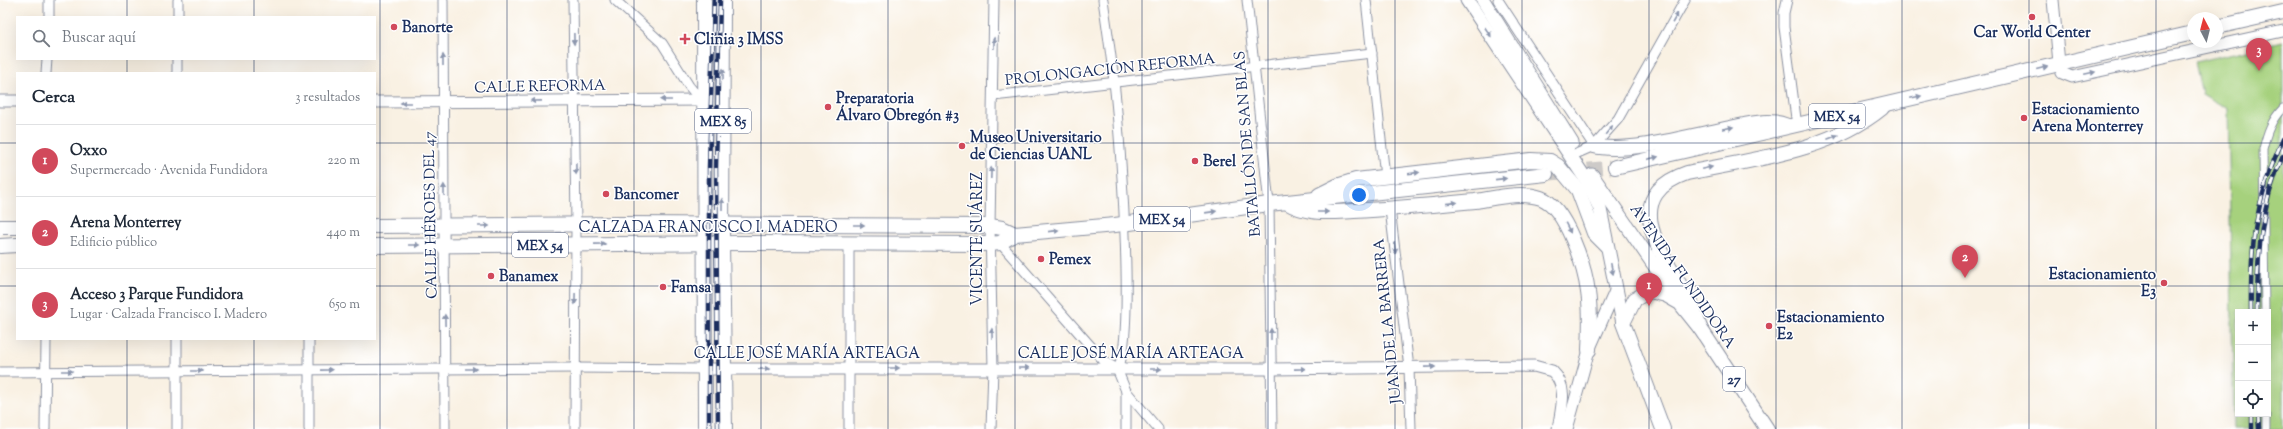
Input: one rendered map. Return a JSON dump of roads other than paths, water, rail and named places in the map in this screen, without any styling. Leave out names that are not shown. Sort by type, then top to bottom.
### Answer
[{"type":"main road","name":"MEX 85","points":[[704,0],[706,224]]},
{"type":"main road","name":"MEX 85","points":[[723,0],[722,243],[725,369]]},
{"type":"main road","points":[[1467,0],[1589,184],[1600,209],[1623,323],[1663,429]]},
{"type":"main road","name":"27","points":[[1483,0],[1578,153]]},
{"type":"main road","points":[[2223,26],[2283,12]]},
{"type":"main road","name":"MEX 54","points":[[1615,167],[1793,127],[1887,103],[2187,33]]},
{"type":"main road","points":[[1700,328],[1690,302],[1654,240],[1650,210],[1654,196],[1674,177],[1687,172],[1796,149],[1841,134],[1872,115],[1887,103]]},
{"type":"main road","points":[[1594,146],[1615,148],[1641,145],[1758,122],[1780,123],[1793,127]]},
{"type":"main road","name":"AVENIDA FUNDIDORA","points":[[1578,153],[1596,182],[1680,303],[1700,328],[1768,429]]},
{"type":"main road","points":[[1309,199],[1348,182],[1530,160],[1550,161],[1558,166],[1578,190],[1594,233],[1607,246]]},
{"type":"main road","name":"CALZADA FRANCISCO I. MADERO","points":[[376,246],[706,243],[995,243],[1015,234],[1124,224],[1309,199],[1546,174]]},
{"type":"main road","points":[[1286,202],[1296,208],[1308,212],[1390,210],[1520,196],[1531,196],[1550,203],[1558,212],[1571,233],[1588,290],[1589,350]]},
{"type":"main road","name":"CALZADA FRANCISCO I. MADERO","points":[[376,226],[706,224],[990,226],[1002,228],[1015,234]]},
{"type":"main road","points":[[705,429],[707,370],[706,224]]},
{"type":"main road","points":[[0,227],[16,227]]},
{"type":"main road","points":[[0,246],[16,245]]},
{"type":"main road","points":[[1623,323],[1630,306],[1644,293],[1659,292],[1680,303]]},
{"type":"main road","points":[[725,369],[725,424]]},
{"type":"street","points":[[49,0],[49,16]]},
{"type":"street","points":[[178,0],[178,16]]},
{"type":"street","name":"CALLE HÉROES DEL 47","points":[[442,0],[445,226],[445,429]]},
{"type":"street","points":[[573,0],[576,225],[575,429]]},
{"type":"street","points":[[615,0],[662,43],[688,86],[705,99]]},
{"type":"street","name":"VICENTE SUÁREZ","points":[[991,429],[995,243],[990,226],[994,0]]},
{"type":"street","points":[[1103,0],[1114,82],[1124,224],[1126,339],[1123,357],[1117,368]]},
{"type":"street","name":"BATALLÓN DE SAN BLAS","points":[[1246,0],[1270,204],[1272,429]]},
{"type":"street","points":[[1366,0],[1385,177]]},
{"type":"street","points":[[1498,0],[1594,146]]},
{"type":"street","points":[[1578,153],[1594,146],[1618,119],[1685,0]]},
{"type":"street","points":[[1787,0],[1784,13],[1784,27],[1793,127]]},
{"type":"street","points":[[2053,0],[2059,64],[2062,73],[2072,77],[2283,31]]},
{"type":"street","name":"PROLONGACIÓN REFORMA","points":[[993,96],[1372,53]]},
{"type":"street","points":[[46,72],[47,60]]},
{"type":"street","points":[[177,72],[178,60]]},
{"type":"street","name":"CALLE REFORMA","points":[[376,102],[705,99]]},
{"type":"street","points":[[0,101],[16,101]]},
{"type":"street","points":[[2265,309],[2263,149],[2267,133],[2275,116],[2283,108]]},
{"type":"street","name":"JUAN DE LA BARRERA","points":[[1390,210],[1409,368],[1411,429]]},
{"type":"street","points":[[849,243],[848,368],[850,429]]},
{"type":"street","points":[[995,243],[1105,362],[1117,368],[1126,391],[1158,429]]},
{"type":"street","points":[[1567,429],[1589,350],[1616,289]]},
{"type":"street","points":[[45,429],[46,340]]},
{"type":"street","points":[[176,340],[177,429]]},
{"type":"street","points":[[309,340],[309,429]]},
{"type":"street","name":"CALLE JOSÉ MARÍA ARTEAGA","points":[[0,372],[575,368],[707,370],[848,368],[1271,369],[1534,366],[1552,371],[1559,380],[1563,396],[1558,429]]},
{"type":"street","points":[[1126,391],[1126,429]]},
{"type":"street","points":[[2266,417],[2266,429]]},
{"type":"tunnel","points":[[1546,174],[1615,167]]},
{"type":"railway","points":[[709,429],[709,167],[714,0]]},
{"type":"railway","points":[[718,429],[716,167],[720,0]]},
{"type":"railway","points":[[2251,309],[2253,244],[2256,223],[2266,182],[2283,139]]},
{"type":"railway","points":[[2257,309],[2261,232],[2269,194],[2283,156]]},
{"type":"railway","points":[[2252,417],[2252,429]]},
{"type":"railway","points":[[2258,417],[2259,429]]},
{"type":"place","name":"Car World Center","points":[[2032,17]]},
{"type":"place","name":"Banorte","points":[[394,27]]},
{"type":"place","name":"Clinia 3 IMSS","points":[[685,39]]},
{"type":"place","name":"Acceso 3 Parque Fundidora","points":[[2259,71]]},
{"type":"place","name":"Preparatoria Álvaro Obregón #3","points":[[828,107]]},
{"type":"place","name":"Estacionamiento Arena Monterrey","points":[[2024,118]]},
{"type":"place","name":"Museo Universitario de Ciencias UANL","points":[[962,146]]},
{"type":"place","name":"Berel","points":[[1195,161]]},
{"type":"place","name":"Bancomer","points":[[606,194]]},
{"type":"place","name":"Pemex","points":[[1041,259]]},
{"type":"place","name":"Banamex","points":[[491,276]]},
{"type":"place","name":"Arena Monterrey","points":[[1965,278]]},
{"type":"place","name":"Estacionamiento E3","points":[[2164,283]]},
{"type":"place","name":"Famsa","points":[[663,287]]},
{"type":"place","name":"Oxxo","points":[[1649,306]]},
{"type":"place","name":"Estacionamiento E2","points":[[1769,326]]}]
